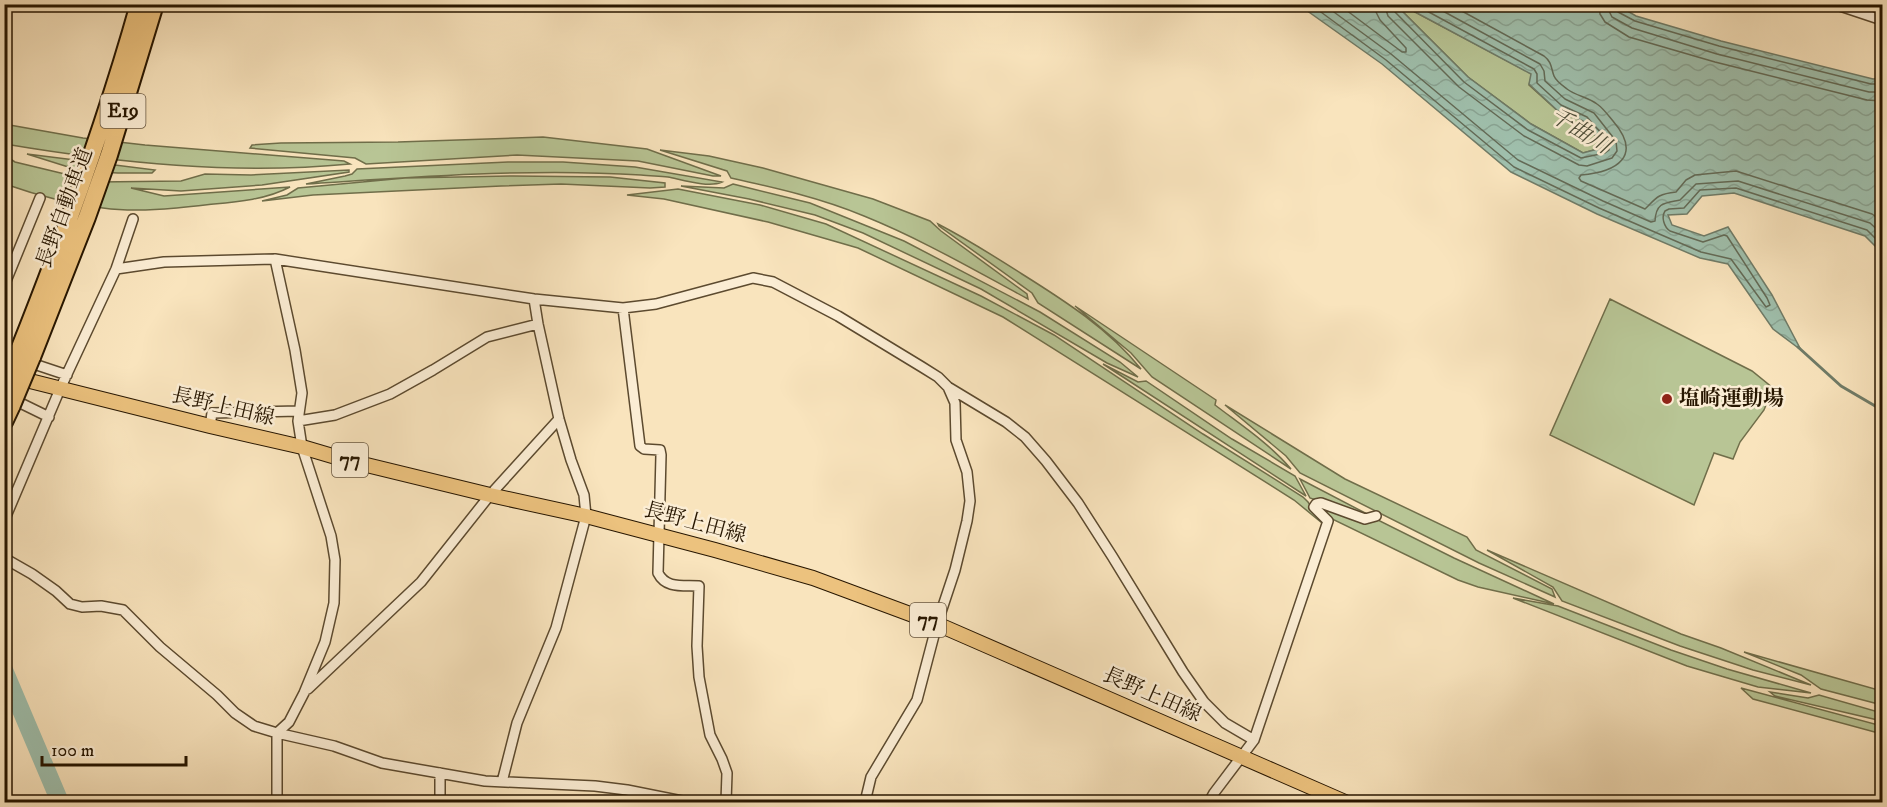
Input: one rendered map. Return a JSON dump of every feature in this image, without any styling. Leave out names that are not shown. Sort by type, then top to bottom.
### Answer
[{"type":"highway","name":"長野自動車道","points":[[80,215],[95,149],[140,4]]},
{"type":"highway","name":"長野自動車道","points":[[4,385],[118,126],[155,4]]},
{"type":"highway","name":"長野自動車道","points":[[4,422],[18,354]]},
{"type":"main road","name":"長野上田線","points":[[4,375],[490,495],[586,516],[813,578],[937,624],[1345,802]]},
{"type":"street","points":[[1834,4],[1882,20]]},
{"type":"street","points":[[4,286],[40,198]]},
{"type":"street","points":[[4,521],[60,389],[116,269],[133,219]]},
{"type":"street","points":[[116,269],[164,262],[275,259],[534,299],[623,308],[656,304],[753,278],[773,282],[838,316],[922,367],[948,387],[1006,422],[1025,437],[1046,461],[1096,531],[1150,620],[1204,702],[1225,723],[1254,740]]},
{"type":"street","points":[[275,259],[302,393],[298,421],[302,447],[331,536],[335,561],[334,603],[325,642],[289,722],[277,734],[277,802]]},
{"type":"street","points":[[502,782],[516,723],[556,628],[586,516],[584,495],[559,419],[534,299]]},
{"type":"street","points":[[623,308],[639,442],[642,448],[660,450],[661,455],[657,569],[663,582],[699,586],[697,646],[699,677],[710,735],[727,773],[726,802]]},
{"type":"street","points":[[298,421],[335,415],[390,394],[487,337],[538,324]]},
{"type":"street","points":[[18,354],[67,375]]},
{"type":"street","points":[[865,802],[871,777],[917,700],[937,624],[955,570],[970,501],[967,472],[956,440],[955,404],[948,387]]},
{"type":"street","points":[[8,400],[49,417]]},
{"type":"street","points":[[210,426],[212,413],[300,411]]},
{"type":"street","points":[[304,693],[421,582],[490,495],[559,419]]},
{"type":"street","points":[[1209,802],[1254,740],[1328,521],[1314,507],[1321,502],[1365,519],[1376,516]]},
{"type":"street","points":[[4,558],[32,574],[70,604],[123,610],[160,647],[218,695],[235,713],[254,726],[277,734],[334,746],[382,764],[502,782],[595,786],[627,790],[669,801],[687,802]]},
{"type":"street","points":[[440,773],[440,802]]},
{"type":"shaded area","points":[[1396,5],[1402,5],[1532,74],[1529,85],[1558,111],[1583,121],[1605,147],[1583,153],[1531,124],[1468,77]]},
{"type":"shaded area","points":[[4,124],[83,138],[344,161],[350,164],[220,168],[133,162],[5,144]]},
{"type":"shaded area","points":[[543,137],[647,149],[721,176],[638,161],[517,155],[366,164],[355,158],[250,148],[252,145],[281,143]]},
{"type":"shaded area","points":[[660,150],[709,156],[763,168],[873,199],[930,221],[1027,294],[1028,299],[927,245],[864,216],[815,199],[731,178],[727,171]]},
{"type":"shaded area","points":[[27,154],[155,170],[152,173],[81,171]]},
{"type":"shaded area","points":[[4,155],[15,162],[98,182],[181,181],[205,174],[251,175],[349,170],[349,172],[262,185],[181,191],[131,188],[164,196],[290,187],[262,197],[233,202],[130,210],[66,202],[5,184]]},
{"type":"shaded area","points":[[508,162],[563,162],[635,167],[722,182],[703,184],[665,177],[557,172],[473,174],[306,184],[352,174],[357,169]]},
{"type":"shaded area","points":[[610,177],[665,183],[665,187],[561,184],[501,186],[313,195],[262,201],[287,195],[298,188],[405,178]]},
{"type":"shaded area","points":[[733,184],[810,203],[904,241],[1040,312],[1120,362],[1138,377],[1107,363],[981,289],[863,233],[815,215],[681,186],[724,188]]},
{"type":"shaded area","points":[[678,189],[760,205],[826,224],[981,296],[1054,335],[1303,497],[1322,523],[1294,500],[1003,317],[858,248],[768,222],[664,199],[627,195]]},
{"type":"shaded area","points":[[938,224],[991,254],[1070,305],[1101,328],[1141,369],[1038,303],[1032,293]]},
{"type":"shaded area","name":"塩崎運動場","points":[[1610,299],[1752,371],[1773,388],[1764,410],[1740,442],[1733,459],[1714,453],[1694,505],[1550,435]]},
{"type":"shaded area","points":[[1075,306],[1216,400],[1215,405],[1265,443],[1291,469],[1152,377],[1131,353]]},
{"type":"shaded area","points":[[1103,364],[1138,382],[1146,381],[1232,439],[1295,476],[1306,496]]},
{"type":"shaded area","points":[[1225,405],[1345,479],[1467,537],[1476,550],[1552,589],[1555,597],[1479,563],[1300,473],[1286,456]]},
{"type":"shaded area","points":[[1300,479],[1369,515],[1364,517],[1310,498]]},
{"type":"shaded area","points":[[1319,505],[1364,522],[1378,520],[1554,604],[1478,587],[1458,580],[1330,518]]},
{"type":"shaded area","points":[[1487,550],[1681,634],[1811,685],[1753,670],[1680,646],[1562,601],[1553,587]]},
{"type":"shaded area","points":[[1513,598],[1558,606],[1671,650],[1811,693],[1758,687],[1687,666]]},
{"type":"shaded area","points":[[1744,652],[1882,691],[1882,705],[1821,689],[1801,675]]},
{"type":"shaded area","points":[[1741,688],[1882,726],[1882,734],[1753,699]]},
{"type":"shaded area","points":[[1770,692],[1808,698],[1819,695],[1882,713],[1882,721],[1775,696]]},
{"type":"water","points":[[1299,5],[1396,5],[1468,77],[1531,124],[1583,153],[1605,147],[1583,121],[1558,111],[1529,84],[1531,74],[1402,5],[1617,5],[1636,16],[1721,41],[1873,79],[1882,78],[1882,253],[1865,236],[1734,193],[1702,196],[1687,214],[1668,215],[1672,225],[1704,236],[1728,227],[1772,295],[1801,350],[1773,329],[1728,264],[1700,258],[1597,214],[1511,172],[1382,64]]},
{"type":"waterway","points":[[1798,347],[1841,386],[1882,410]]},
{"type":"waterway","points":[[4,670],[60,802]]},
{"type":"place","name":"塩崎運動場","points":[[1667,399]]},
{"type":"water label","name":"千曲川","points":[[1580,131]]}]
